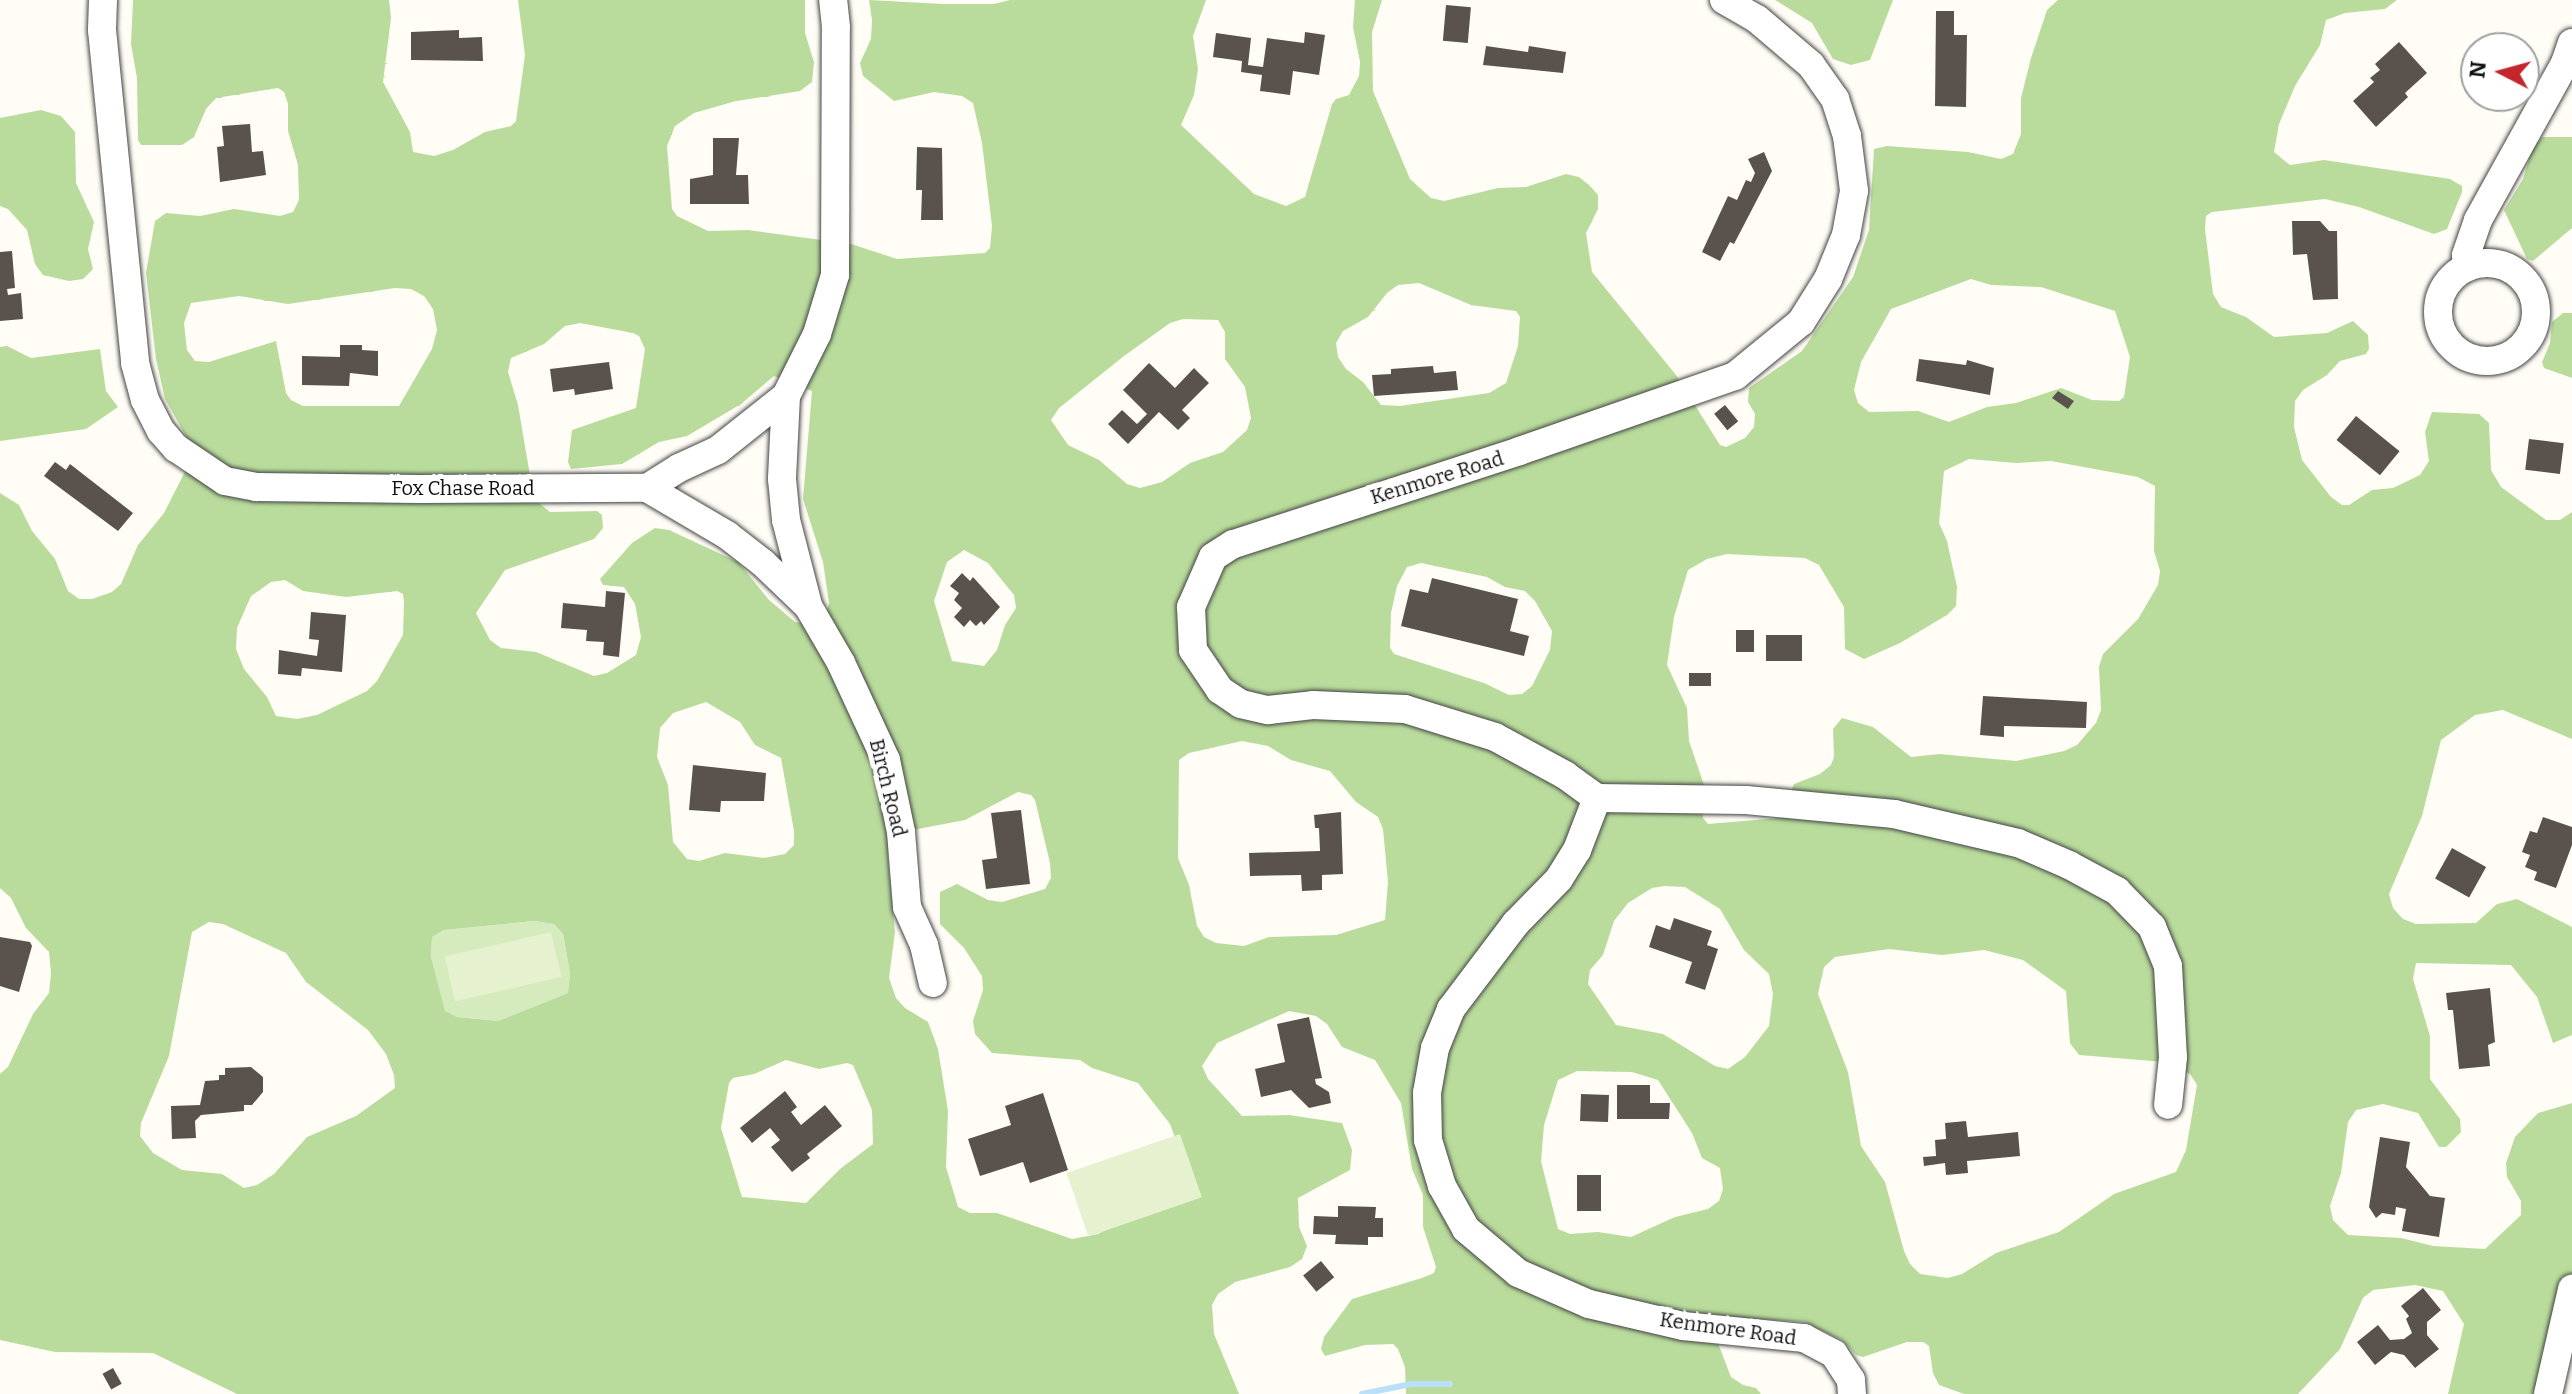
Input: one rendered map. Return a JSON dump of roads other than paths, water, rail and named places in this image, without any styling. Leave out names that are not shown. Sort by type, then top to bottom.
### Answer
[{"type":"street","name":"Fox Chase Road","points":[[103,0],[102,30],[135,363],[145,400],[161,431],[176,448],[225,481],[256,487],[647,488]]},
{"type":"street","points":[[647,488],[679,468],[718,450],[786,396],[817,334],[835,275],[836,27],[833,0]]},
{"type":"street","name":"Kenmore Road","points":[[1724,0],[1757,19],[1811,65],[1835,99],[1847,136],[1854,191],[1846,235],[1828,279],[1801,322],[1735,376],[1520,451],[1233,544],[1213,557],[1191,607],[1189,627],[1193,650],[1220,690],[1241,704],[1268,710],[1313,705],[1405,709],[1495,737],[1565,775],[1597,798],[1577,850],[1559,879],[1516,923],[1451,1009],[1435,1048],[1427,1093],[1428,1140],[1442,1186],[1466,1229],[1518,1273],[1589,1304],[1683,1326],[1804,1338],[1834,1354],[1851,1380],[1852,1394]]},
{"type":"street","points":[[2468,267],[2466,255],[2478,220],[2565,63],[2572,43]]},
{"type":"street","name":"Birch Road","points":[[786,396],[782,479],[786,520],[808,606],[841,663],[886,760],[901,832],[907,907],[924,945],[933,983]]},
{"type":"street","name":"Birch Road","points":[[647,488],[727,535],[808,606]]},
{"type":"street","points":[[1597,798],[1746,800],[1894,814],[2018,843],[2081,871],[2117,891],[2152,927],[2168,966],[2173,1057],[2168,1105]]},
{"type":"street","points":[[2548,1394],[2572,1289]]},
{"type":"waterway","points":[[1362,1394],[1411,1384],[1450,1384]]}]
